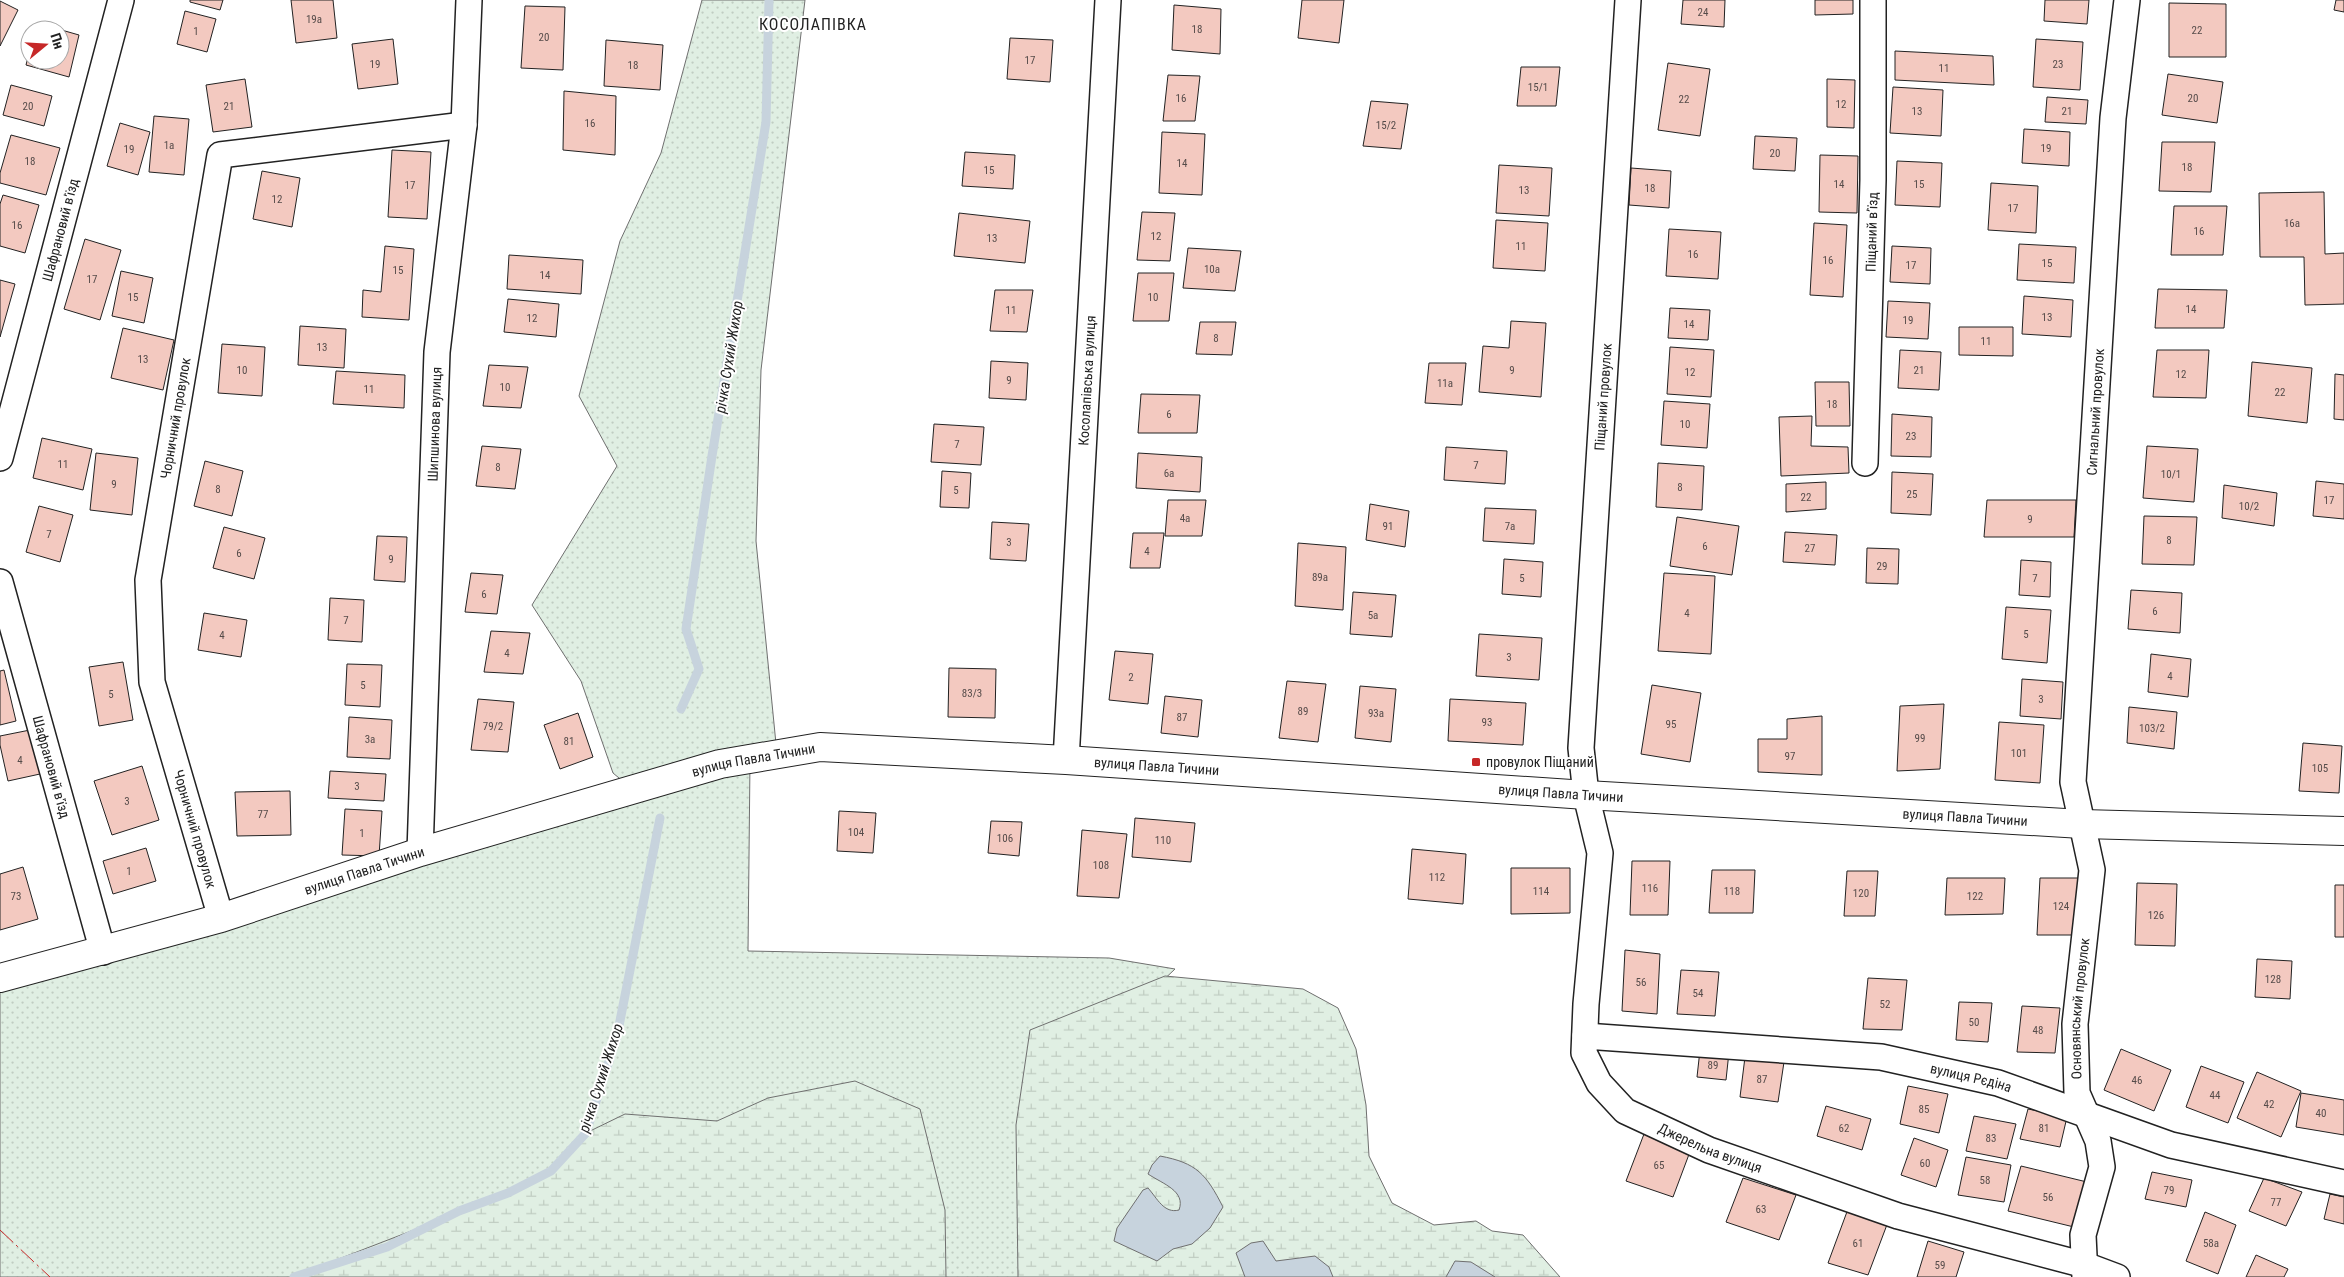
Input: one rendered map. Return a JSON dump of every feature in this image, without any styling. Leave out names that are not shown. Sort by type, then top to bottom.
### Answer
[{"type":"main road","name":"вулиця Павла Тичини","points":[[0,978],[103,952],[221,918],[420,852],[720,764],[820,747],[1066,760],[2082,824],[2344,832]]},
{"type":"street","name":"Шафрановий в'їзд","points":[[0,458],[120,0]]},
{"type":"street","name":"Шипшинова вулиця","points":[[420,852],[437,352],[464,124],[469,0]]},
{"type":"street","name":"Косолапівська вулиця","points":[[1066,760],[1108,0]]},
{"type":"street","name":"Піщаний провулок","points":[[1586,794],[1581,748],[1628,0]]},
{"type":"street","name":"Піщаний в’їзд","points":[[1865,463],[1873,180],[1873,0]]},
{"type":"street","name":"Сигнальний провулок","points":[[2082,824],[2073,782],[2113,118],[2127,0]]},
{"type":"street","name":"Чорничний провулок","points":[[221,918],[152,682],[148,580],[220,155],[464,124]]},
{"type":"street","name":"Шафрановий в'їзд","points":[[0,582],[103,952]]},
{"type":"street","name":"Джерельна вулиця","points":[[1586,794],[1600,853],[1586,1004],[1584,1053],[1599,1083],[1625,1111],[1709,1150],[1898,1216],[2085,1271],[2117,1277]]},
{"type":"street","name":"Основянський провулок","points":[[2082,824],[2092,870],[2075,1024],[2077,1093],[2098,1141],[2102,1167],[2083,1234],[2085,1271]]},
{"type":"street","name":"вулиця Рєдіна","points":[[1585,1036],[1881,1057],[1998,1083],[2171,1145],[2344,1183]]},
{"type":"green space","points":[[702,0],[805,0],[761,370],[756,541],[777,754],[750,761],[748,951],[1109,958],[1175,969],[1038,1099],[1048,1277],[944,1277],[717,1121],[573,1156],[508,1193],[387,1247],[293,1277],[0,1277],[0,977],[625,783],[613,773],[581,681],[532,605],[617,466],[579,396],[620,241],[661,153]]},
{"type":"green space","points":[[1165,976],[1303,989],[1338,1008],[1356,1049],[1366,1105],[1369,1156],[1392,1203],[1434,1225],[1476,1221],[1492,1231],[1523,1235],[1560,1277],[1018,1277],[1016,1125],[1030,1030]]},
{"type":"green space","points":[[855,1081],[920,1109],[945,1210],[946,1277],[292,1277],[494,1199],[566,1160],[586,1133],[625,1114],[717,1121],[768,1098]]},
{"type":"shaded area","points":[[1160,1156],[1183,1162],[1199,1172],[1211,1186],[1223,1207],[1210,1228],[1192,1244],[1173,1249],[1157,1261],[1114,1241],[1117,1228],[1143,1190],[1148,1188],[1169,1210],[1179,1210],[1180,1203],[1176,1193],[1148,1174],[1152,1165]]},
{"type":"shaded area","points":[[1263,1241],[1276,1261],[1315,1256],[1329,1267],[1333,1277],[1245,1277],[1236,1253],[1251,1243]]},
{"type":"shaded area","points":[[1455,1261],[1471,1262],[1495,1277],[1446,1277]]},
{"type":"building","points":[[190,0],[223,0],[220,10],[190,2]]},
{"type":"building","points":[[291,0],[333,0],[337,38],[296,43]]},
{"type":"building","points":[[1302,0],[1344,0],[1339,43],[1298,38]]},
{"type":"building","points":[[1683,0],[1725,0],[1724,27],[1681,24]]},
{"type":"building","points":[[1815,0],[1853,0],[1853,14],[1815,15]]},
{"type":"building","points":[[2045,0],[2089,0],[2087,24],[2044,21]]},
{"type":"building","points":[[2336,0],[2344,0],[2344,12],[2334,10]]},
{"type":"building","points":[[0,1],[18,10],[0,46]]},
{"type":"building","points":[[2169,3],[2226,4],[2226,57],[2169,57]]},
{"type":"building","points":[[1174,5],[1221,9],[1220,54],[1172,50]]},
{"type":"building","points":[[525,6],[565,7],[563,70],[521,68]]},
{"type":"building","points":[[185,11],[216,19],[207,52],[177,44]]},
{"type":"building","points":[[70,32],[79,35],[69,77],[44,70],[70,70]]},
{"type":"building","points":[[1010,38],[1053,40],[1050,82],[1007,79]]},
{"type":"building","points":[[393,39],[398,84],[358,89],[352,44]]},
{"type":"building","points":[[2036,39],[2083,42],[2080,90],[2033,87]]},
{"type":"building","points":[[606,40],[663,45],[660,90],[604,86]]},
{"type":"building","points":[[1895,51],[1993,56],[1994,85],[1895,80]]},
{"type":"building","points":[[1668,63],[1710,69],[1700,136],[1658,130]]},
{"type":"building","points":[[1521,67],[1560,67],[1556,106],[1517,106]]},
{"type":"building","points":[[2168,74],[2223,82],[2217,123],[2162,115]]},
{"type":"building","points":[[1168,75],[1200,76],[1195,121],[1163,121]]},
{"type":"building","points":[[245,79],[252,127],[213,132],[206,85]]},
{"type":"building","points":[[1827,79],[1855,80],[1854,128],[1827,127]]},
{"type":"building","points":[[11,85],[52,96],[44,126],[3,115]]},
{"type":"building","points":[[1893,87],[1943,90],[1941,136],[1890,133]]},
{"type":"building","points":[[564,91],[616,96],[615,155],[563,150]]},
{"type":"building","points":[[2047,97],[2088,100],[2086,124],[2045,122]]},
{"type":"building","points":[[1371,101],[1408,104],[1401,149],[1363,146]]},
{"type":"building","points":[[154,116],[189,119],[184,175],[149,172]]},
{"type":"building","points":[[120,123],[150,132],[138,175],[107,166]]},
{"type":"building","points":[[2024,129],[2070,132],[2069,166],[2022,163]]},
{"type":"building","points":[[1162,132],[1205,134],[1202,195],[1159,193]]},
{"type":"building","points":[[11,135],[60,148],[46,195],[0,183],[0,173]]},
{"type":"building","points":[[1755,136],[1797,138],[1795,171],[1753,169]]},
{"type":"building","points":[[2162,142],[2215,142],[2211,192],[2159,191]]},
{"type":"building","points":[[392,150],[431,152],[427,219],[388,217]]},
{"type":"building","points":[[965,152],[1015,155],[1013,189],[962,186]]},
{"type":"building","points":[[1820,155],[1858,156],[1857,213],[1819,212]]},
{"type":"building","points":[[1897,161],[1942,163],[1940,207],[1895,205]]},
{"type":"building","points":[[1499,165],[1552,168],[1549,216],[1496,213]]},
{"type":"building","points":[[1631,168],[1671,171],[1669,208],[1629,205]]},
{"type":"building","points":[[262,171],[300,178],[292,227],[253,219]]},
{"type":"building","points":[[1991,183],[2038,186],[2036,233],[1988,230]]},
{"type":"building","points":[[2324,192],[2325,254],[2344,253],[2344,304],[2305,305],[2304,257],[2260,257],[2259,193]]},
{"type":"building","points":[[3,195],[39,205],[25,253],[0,246],[0,204]]},
{"type":"building","points":[[2174,206],[2227,206],[2223,255],[2171,255]]},
{"type":"building","points":[[1142,212],[1175,213],[1170,261],[1137,260]]},
{"type":"building","points":[[959,213],[1030,221],[1025,263],[954,256]]},
{"type":"building","points":[[1496,220],[1548,223],[1545,271],[1493,268]]},
{"type":"building","points":[[1814,223],[1847,225],[1843,297],[1810,295]]},
{"type":"building","points":[[1669,229],[1721,232],[1718,279],[1666,276]]},
{"type":"building","points":[[85,239],[121,250],[100,320],[64,309]]},
{"type":"building","points":[[2019,244],[2076,247],[2074,283],[2017,280]]},
{"type":"building","points":[[385,246],[414,249],[409,320],[362,317],[363,290],[381,292]]},
{"type":"building","points":[[1892,246],[1931,248],[1930,284],[1890,282]]},
{"type":"building","points":[[1188,248],[1241,251],[1235,291],[1183,288]]},
{"type":"building","points":[[509,255],[583,260],[581,294],[507,289]]},
{"type":"building","points":[[121,271],[153,278],[144,323],[112,316]]},
{"type":"building","points":[[1138,273],[1174,273],[1169,321],[1133,321]]},
{"type":"building","points":[[0,280],[15,284],[0,337]]},
{"type":"building","points":[[2158,289],[2227,290],[2224,328],[2155,328]]},
{"type":"building","points":[[995,290],[1033,290],[1027,332],[990,331]]},
{"type":"building","points":[[2024,296],[2073,300],[2071,337],[2022,334]]},
{"type":"building","points":[[508,299],[559,304],[556,337],[504,332]]},
{"type":"building","points":[[1888,301],[1930,303],[1928,339],[1886,337]]},
{"type":"building","points":[[1670,308],[1710,310],[1708,340],[1668,338]]},
{"type":"building","points":[[1511,321],[1546,323],[1541,397],[1479,392],[1483,346],[1509,348]]},
{"type":"building","points":[[1200,322],[1236,322],[1232,355],[1196,354]]},
{"type":"building","points":[[300,326],[346,329],[344,368],[298,365]]},
{"type":"building","points":[[1959,327],[2013,327],[2013,356],[1959,355]]},
{"type":"building","points":[[123,328],[174,340],[163,390],[111,378]]},
{"type":"building","points":[[222,344],[265,347],[262,396],[218,393]]},
{"type":"building","points":[[1670,347],[1714,350],[1711,397],[1667,394]]},
{"type":"building","points":[[1900,350],[1941,352],[1939,390],[1898,388]]},
{"type":"building","points":[[2157,350],[2209,350],[2206,398],[2153,397]]},
{"type":"building","points":[[991,361],[1028,363],[1026,400],[989,398]]},
{"type":"building","points":[[2252,362],[2312,368],[2307,423],[2248,416]]},
{"type":"building","points":[[1429,363],[1466,363],[1462,405],[1425,403]]},
{"type":"building","points":[[489,365],[528,367],[521,408],[483,406]]},
{"type":"building","points":[[336,371],[405,375],[404,408],[333,404]]},
{"type":"building","points":[[2335,374],[2344,375],[2344,420],[2334,419]]},
{"type":"building","points":[[1815,382],[1849,382],[1850,426],[1816,426]]},
{"type":"building","points":[[1141,394],[1200,395],[1197,433],[1138,433]]},
{"type":"building","points":[[1664,401],[1710,404],[1707,448],[1661,445]]},
{"type":"building","points":[[1892,414],[1932,417],[1931,457],[1891,456]]},
{"type":"building","points":[[1812,416],[1811,446],[1848,447],[1849,473],[1781,476],[1779,417]]},
{"type":"building","points":[[934,424],[984,427],[981,465],[931,462]]},
{"type":"building","points":[[42,438],[92,449],[83,490],[33,478]]},
{"type":"building","points":[[482,446],[521,449],[515,489],[476,486]]},
{"type":"building","points":[[2147,446],[2198,449],[2194,502],[2143,498]]},
{"type":"building","points":[[1446,447],[1507,451],[1505,484],[1444,480]]},
{"type":"building","points":[[96,453],[138,458],[132,515],[90,510]]},
{"type":"building","points":[[1138,453],[1202,457],[1200,492],[1136,488]]},
{"type":"building","points":[[205,461],[243,471],[232,516],[194,506]]},
{"type":"building","points":[[1658,463],[1704,466],[1702,510],[1656,507]]},
{"type":"building","points":[[942,471],[971,473],[969,508],[940,507]]},
{"type":"building","points":[[1892,472],[1933,474],[1931,515],[1891,513]]},
{"type":"building","points":[[2316,481],[2344,484],[2344,519],[2313,516]]},
{"type":"building","points":[[1826,482],[1826,509],[1786,512],[1786,484]]},
{"type":"building","points":[[2224,485],[2277,493],[2274,526],[2222,518]]},
{"type":"building","points":[[1168,500],[1206,500],[1202,536],[1165,536]]},
{"type":"building","points":[[1987,500],[2076,500],[2074,537],[1984,537]]},
{"type":"building","points":[[1370,504],[1409,511],[1405,547],[1366,540]]},
{"type":"building","points":[[39,506],[73,515],[60,562],[26,552]]},
{"type":"building","points":[[1485,508],[1536,510],[1534,544],[1483,541]]},
{"type":"building","points":[[2144,516],[2197,517],[2194,565],[2142,564]]},
{"type":"building","points":[[1677,517],[1739,526],[1732,575],[1670,566]]},
{"type":"building","points":[[992,522],[1029,524],[1026,561],[990,559]]},
{"type":"building","points":[[224,527],[265,538],[254,579],[213,568]]},
{"type":"building","points":[[1785,532],[1837,535],[1835,565],[1783,562]]},
{"type":"building","points":[[1133,533],[1164,533],[1160,568],[1130,568]]},
{"type":"building","points":[[377,536],[407,537],[405,582],[374,580]]},
{"type":"building","points":[[1298,543],[1346,547],[1343,610],[1295,606]]},
{"type":"building","points":[[1867,548],[1899,549],[1898,584],[1866,583]]},
{"type":"building","points":[[1504,559],[1543,562],[1541,597],[1502,594]]},
{"type":"building","points":[[2021,560],[2051,562],[2050,597],[2019,595]]},
{"type":"building","points":[[471,573],[503,575],[497,614],[465,612]]},
{"type":"building","points":[[1664,573],[1715,576],[1711,654],[1658,651]]},
{"type":"building","points":[[2131,590],[2182,593],[2180,633],[2128,629]]},
{"type":"building","points":[[1353,592],[1396,595],[1392,637],[1350,634]]},
{"type":"building","points":[[330,598],[364,600],[362,642],[328,640]]},
{"type":"building","points":[[2006,607],[2051,610],[2047,663],[2002,659]]},
{"type":"building","points":[[204,613],[247,620],[241,657],[198,650]]},
{"type":"building","points":[[491,631],[530,633],[523,674],[484,672]]},
{"type":"building","points":[[1479,634],[1542,638],[1539,680],[1476,676]]},
{"type":"building","points":[[1115,651],[1153,654],[1148,704],[1109,700]]},
{"type":"building","points":[[2151,654],[2191,659],[2188,697],[2148,692]]},
{"type":"building","points":[[123,662],[133,720],[99,726],[89,667]]},
{"type":"building","points":[[347,664],[382,665],[380,707],[345,705]]},
{"type":"building","points":[[949,668],[996,669],[995,718],[948,717]]},
{"type":"building","points":[[4,670],[16,721],[0,725],[0,671]]},
{"type":"building","points":[[2022,679],[2063,682],[2061,719],[2020,716]]},
{"type":"building","points":[[1287,681],[1326,684],[1318,742],[1279,738]]},
{"type":"building","points":[[1652,685],[1701,693],[1690,762],[1641,754]]},
{"type":"building","points":[[1360,686],[1396,689],[1391,742],[1355,738]]},
{"type":"building","points":[[1165,696],[1202,700],[1198,737],[1161,733]]},
{"type":"building","points":[[478,699],[514,702],[508,752],[471,750]]},
{"type":"building","points":[[1450,699],[1526,703],[1523,745],[1448,741]]},
{"type":"building","points":[[1944,704],[1940,769],[1897,771],[1900,706]]},
{"type":"building","points":[[2129,707],[2177,712],[2174,749],[2127,743]]},
{"type":"building","points":[[578,713],[593,757],[560,769],[544,725]]},
{"type":"building","points":[[1822,716],[1822,775],[1758,772],[1758,739],[1787,739],[1787,719]]},
{"type":"building","points":[[349,717],[392,720],[390,759],[347,757]]},
{"type":"building","points":[[1999,722],[2044,725],[2040,783],[1995,780]]},
{"type":"building","points":[[30,730],[40,774],[8,781],[0,745],[0,736]]},
{"type":"building","points":[[2303,743],[2342,746],[2339,793],[2299,791]]},
{"type":"building","points":[[142,766],[159,820],[112,835],[94,781]]},
{"type":"building","points":[[330,771],[386,774],[384,801],[328,798]]},
{"type":"building","points":[[290,791],[291,835],[237,836],[235,792]]},
{"type":"building","points":[[345,809],[382,811],[379,856],[342,855]]},
{"type":"building","points":[[839,811],[876,813],[873,853],[837,851]]},
{"type":"building","points":[[1135,818],[1195,823],[1191,862],[1132,857]]},
{"type":"building","points":[[991,821],[1022,822],[1019,856],[988,853]]},
{"type":"building","points":[[1082,830],[1127,834],[1119,898],[1077,896]]},
{"type":"building","points":[[146,848],[156,881],[113,894],[103,861]]},
{"type":"building","points":[[1412,849],[1466,854],[1463,904],[1408,899]]},
{"type":"building","points":[[1632,861],[1670,861],[1668,915],[1630,915]]},
{"type":"building","points":[[23,867],[38,919],[0,930],[0,874]]},
{"type":"building","points":[[1511,868],[1570,868],[1570,913],[1511,914]]},
{"type":"building","points":[[1712,870],[1755,870],[1753,913],[1709,913]]},
{"type":"building","points":[[1847,871],[1878,871],[1875,916],[1844,916]]},
{"type":"building","points":[[1947,878],[2005,878],[2003,914],[1945,915]]},
{"type":"building","points":[[2040,878],[2088,878],[2079,935],[2037,935]]},
{"type":"building","points":[[2137,883],[2177,884],[2175,946],[2135,945]]},
{"type":"building","points":[[2335,885],[2344,885],[2344,937],[2335,937]]},
{"type":"building","points":[[1625,950],[1660,954],[1657,1014],[1622,1011]]},
{"type":"building","points":[[2257,959],[2292,961],[2290,999],[2255,997]]},
{"type":"building","points":[[1681,970],[1719,972],[1715,1016],[1677,1014]]},
{"type":"building","points":[[1868,978],[1907,980],[1902,1030],[1863,1029]]},
{"type":"building","points":[[1959,1002],[1992,1003],[1988,1042],[1956,1040]]},
{"type":"building","points":[[2022,1006],[2060,1008],[2055,1053],[2017,1052]]},
{"type":"building","points":[[2121,1049],[2171,1070],[2154,1111],[2104,1090]]},
{"type":"building","points":[[1700,1050],[1729,1052],[1726,1080],[1697,1077]]},
{"type":"building","points":[[1745,1057],[1784,1062],[1778,1102],[1740,1097]]},
{"type":"building","points":[[2201,1066],[2244,1082],[2228,1123],[2186,1107]]},
{"type":"building","points":[[2257,1072],[2301,1091],[2281,1137],[2237,1118]]},
{"type":"building","points":[[1908,1086],[1948,1094],[1939,1133],[1900,1124]]},
{"type":"building","points":[[2301,1093],[2344,1100],[2344,1135],[2296,1127]]},
{"type":"building","points":[[1826,1106],[1871,1119],[1862,1150],[1817,1136]]},
{"type":"building","points":[[2028,1109],[2067,1117],[2060,1147],[2020,1139]]},
{"type":"building","points":[[1974,1116],[2016,1124],[2007,1159],[1966,1151]]},
{"type":"building","points":[[1644,1134],[1691,1149],[1673,1197],[1626,1181]]},
{"type":"building","points":[[1914,1138],[1948,1150],[1936,1187],[1901,1175]]},
{"type":"building","points":[[1966,1157],[2011,1165],[2004,1202],[1958,1195]]},
{"type":"building","points":[[2021,1166],[2087,1182],[2074,1227],[2008,1211]]},
{"type":"building","points":[[2152,1172],[2192,1180],[2186,1207],[2145,1199]]},
{"type":"building","points":[[1743,1178],[1796,1195],[1779,1240],[1726,1222]]},
{"type":"building","points":[[2264,1178],[2302,1192],[2286,1226],[2249,1211]]},
{"type":"building","points":[[2330,1194],[2344,1197],[2344,1224],[2324,1219]]},
{"type":"building","points":[[1848,1209],[1888,1222],[1868,1275],[1828,1263]]},
{"type":"building","points":[[2205,1212],[2236,1225],[2218,1274],[2186,1261]]},
{"type":"building","points":[[1928,1241],[1964,1252],[1956,1277],[1917,1277]]},
{"type":"building","points":[[2256,1255],[2288,1269],[2284,1277],[2246,1277]]},
{"type":"waterway","name":"річка Сухий Жихор","points":[[681,709],[699,669],[686,629],[766,122],[769,0]]},
{"type":"waterway","name":"річка Сухий Жихор","points":[[294,1277],[387,1247],[459,1211],[508,1193],[551,1171],[586,1133],[617,1036],[660,818]]},
{"type":"power","points":[[0,1230],[50,1277]]},
{"type":"place","name":"провулок Піщаний","points":[[1476,762]]},
{"type":"district","name":"КОСОЛАПІВКА","points":[[813,24]]}]
